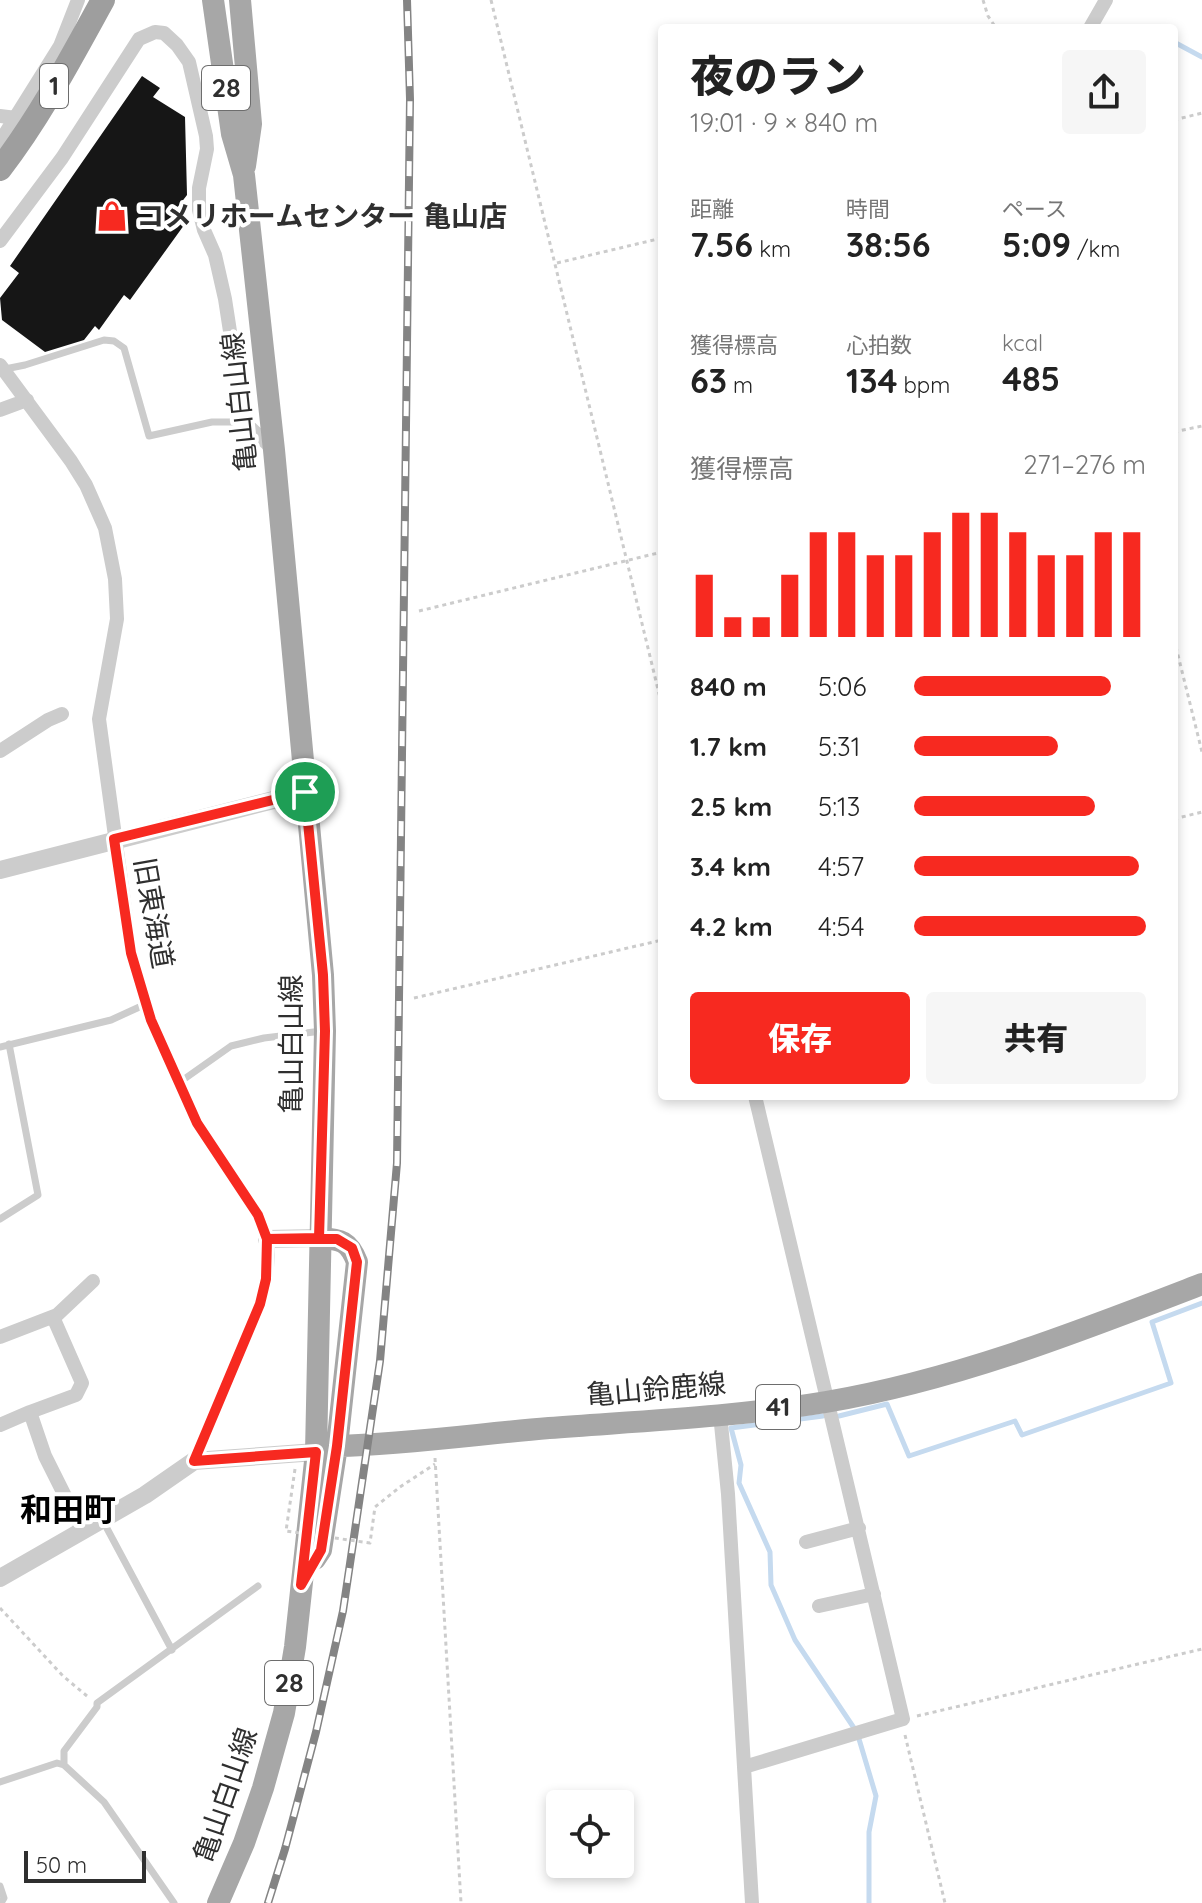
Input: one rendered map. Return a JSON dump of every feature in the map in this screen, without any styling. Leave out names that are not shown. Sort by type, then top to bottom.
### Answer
[{"type":"highway","name":"1","points":[[0,169],[60,77],[103,0]]},
{"type":"main road","name":"亀山白山線","points":[[213,0],[232,134],[244,175],[274,450],[323,975],[325,1031],[319,1238],[327,1449],[321,1550],[301,1585],[284,1713],[249,1830],[218,1903]]},
{"type":"main road","name":"亀山白山線","points":[[240,0],[251,124],[244,175]]},
{"type":"main road","points":[[319,1238],[337,1239],[352,1248],[357,1262],[327,1449]]},
{"type":"main road","name":"亀山鈴鹿線","points":[[327,1449],[827,1402],[995,1359],[1202,1284]]},
{"type":"street","points":[[0,142],[60,46],[78,0]]},
{"type":"street","points":[[1092,24],[1106,0]]},
{"type":"street","points":[[0,241],[62,158],[139,39],[155,32],[164,33],[172,39],[189,62],[203,116],[207,149],[199,188],[199,210],[215,255],[225,299],[244,422],[274,450]]},
{"type":"street","points":[[0,116],[16,118]]},
{"type":"street","name":"旧東海道","points":[[1,367],[86,485],[105,528],[117,597],[117,619],[99,719],[131,953],[146,1004],[178,1084],[197,1123],[258,1215],[267,1239],[266,1279],[260,1304],[194,1461]]},
{"type":"street","points":[[0,410],[27,400]]},
{"type":"street","points":[[0,751],[62,714]]},
{"type":"street","points":[[0,870],[305,792]]},
{"type":"street","points":[[744,1767],[903,1719],[756,1100]]},
{"type":"street","points":[[267,1239],[319,1238]]},
{"type":"street","points":[[0,1337],[53,1317],[93,1281]]},
{"type":"street","points":[[0,1425],[76,1395],[82,1383],[53,1317]]},
{"type":"street","points":[[30,1412],[45,1456],[82,1530]]},
{"type":"street","points":[[720,1414],[728,1494],[752,1903]]},
{"type":"street","points":[[0,1578],[145,1495],[194,1461],[327,1449]]},
{"type":"street","points":[[806,1542],[859,1528]]},
{"type":"street","points":[[819,1606],[874,1594]]},
{"type":"lane","points":[[1,367],[25,365],[104,340],[114,341],[124,348],[149,436],[212,422],[244,422]]},
{"type":"lane","points":[[0,1047],[111,1020],[146,1004]]},
{"type":"lane","points":[[178,1084],[231,1046],[264,1038],[325,1031]]},
{"type":"lane","points":[[0,1219],[38,1195],[9,1044]]},
{"type":"lane","points":[[102,1519],[172,1650]]},
{"type":"lane","points":[[64,1765],[64,1751],[97,1703],[258,1586]]},
{"type":"lane","points":[[0,1782],[57,1763],[64,1765],[104,1802],[174,1903]]},
{"type":"lane","points":[[0,1886],[4,1898],[1,1903]]},
{"type":"path","points":[[491,0],[658,689]]},
{"type":"path","points":[[983,0],[993,24]]},
{"type":"path","points":[[1178,119],[1202,113]]},
{"type":"path","points":[[556,263],[658,239]]},
{"type":"path","points":[[1178,431],[1202,426]]},
{"type":"path","points":[[419,611],[658,553]]},
{"type":"path","points":[[1178,655],[1202,752]]},
{"type":"path","points":[[1178,818],[1202,812]]},
{"type":"path","points":[[414,998],[658,941]]},
{"type":"path","points":[[433,1439],[461,1903]]},
{"type":"path","points":[[295,1469],[286,1531],[370,1543],[375,1507],[435,1464]]},
{"type":"path","points":[[0,1608],[69,1682],[97,1703]]},
{"type":"path","points":[[945,1903],[903,1719],[1202,1649]]},
{"type":"building","name":"コメリホームセンター 亀山店","points":[[142,76],[160,88],[153,97],[185,117],[187,195],[174,212],[187,221],[130,300],[124,295],[99,330],[95,326],[84,340],[45,352],[2,320],[0,298],[19,273],[10,266]]},
{"type":"waterway","points":[[1178,44],[1202,57]]},
{"type":"waterway","points":[[839,1416],[887,1404],[909,1456],[1015,1421],[1022,1435],[1171,1383],[1152,1322],[1202,1303]]},
{"type":"waterway","points":[[823,1416],[731,1428],[741,1465],[739,1483],[770,1552],[771,1585],[795,1640],[854,1728]]},
{"type":"waterway","points":[[859,1739],[876,1796],[869,1832],[869,1903]]},
{"type":"railway","points":[[268,1903],[316,1732],[343,1611],[380,1361],[397,1163],[410,99],[407,0]]},
{"type":"place","name":"コメリホームセンター 亀山店","points":[[112,216]]},
{"type":"district","name":"和田町","points":[[68,1510]]},
{"type":"route","points":[[305,792],[114,839],[131,953],[151,1020],[197,1123],[258,1215],[267,1239],[337,1239],[352,1248],[357,1262],[337,1446],[321,1550],[301,1585],[316,1452],[194,1461],[260,1304],[266,1279],[267,1239],[319,1238],[325,1031],[323,975],[305,792]]}]
